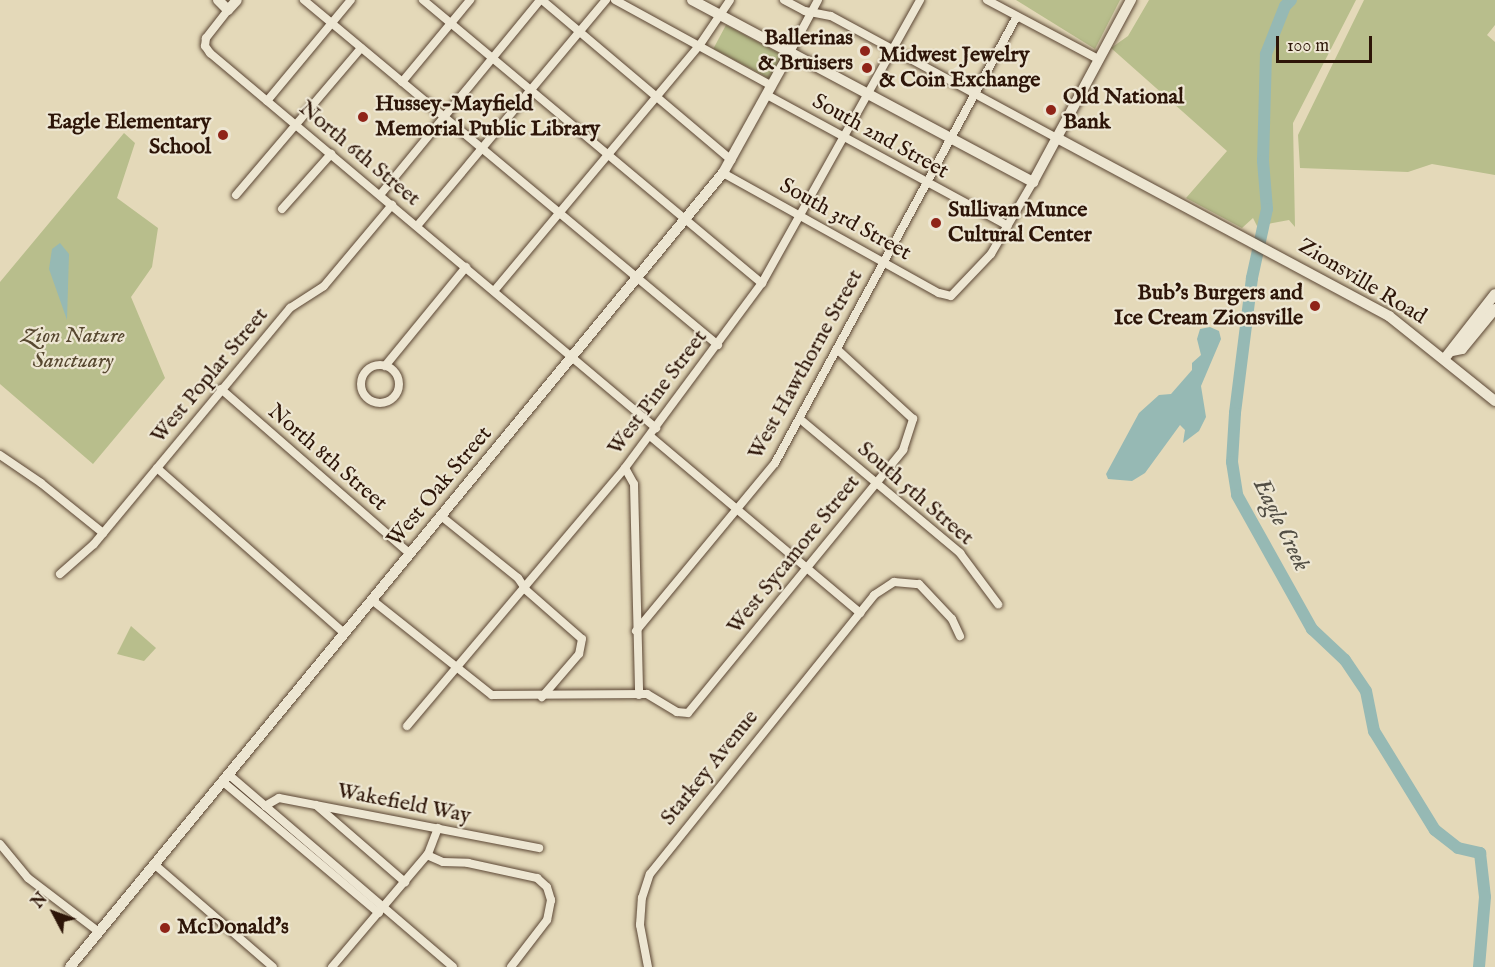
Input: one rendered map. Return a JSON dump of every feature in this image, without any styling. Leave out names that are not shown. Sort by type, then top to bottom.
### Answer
[{"type":"main road","points":[[218,0],[228,10],[237,0]]},
{"type":"main road","points":[[692,0],[1033,182],[1131,0]]},
{"type":"main road","name":"West Oak Street","points":[[70,967],[723,173],[790,52]]},
{"type":"main road","name":"Zionsville Road","points":[[1056,138],[1389,316],[1448,355],[1495,400]]},
{"type":"main road","points":[[1448,355],[1455,342],[1495,294]]},
{"type":"main road","points":[[1448,355],[1462,348],[1495,309]]},
{"type":"street","points":[[304,0],[718,345]]},
{"type":"street","points":[[267,101],[351,0]]},
{"type":"street","points":[[423,0],[762,283]]},
{"type":"street","points":[[402,82],[470,0]]},
{"type":"street","points":[[380,195],[541,0],[731,160]]},
{"type":"street","points":[[417,226],[606,0]]},
{"type":"street","name":"South 2nd Street","points":[[615,0],[699,46],[845,138],[1008,226]]},
{"type":"street","points":[[494,291],[699,46],[722,16],[730,0]]},
{"type":"street","points":[[784,0],[811,13],[831,16],[1056,138]]},
{"type":"street","name":"West Oak Street","points":[[790,52],[818,0]]},
{"type":"street","name":"West Pine Street","points":[[406,726],[625,468],[762,283],[920,0]]},
{"type":"street","points":[[987,0],[1098,59]]},
{"type":"street","name":"North 6th Street","points":[[228,10],[204,42],[210,54],[656,428]]},
{"type":"street","name":"West Hawthorne Street","points":[[636,631],[775,464],[1017,16]]},
{"type":"street","points":[[236,195],[361,48]]},
{"type":"street","points":[[282,209],[331,154]]},
{"type":"street","name":"South 3rd Street","points":[[723,173],[939,293],[951,296],[991,254],[1008,226]]},
{"type":"street","points":[[1008,226],[1033,182]]},
{"type":"street","name":"West Poplar Street","points":[[60,574],[103,533],[290,308],[324,286],[392,205]]},
{"type":"street","points":[[385,366],[466,267]]},
{"type":"street","name":"West Sycamore Street","points":[[639,695],[653,696],[682,714],[693,710],[903,450],[913,418],[838,350]]},
{"type":"street","points":[[372,366],[385,366],[395,376],[399,391],[392,402],[378,403],[364,392],[360,375],[372,366]]},
{"type":"street","name":"North 8th Street","points":[[222,389],[410,554]]},
{"type":"street","name":"South 5th Street","points":[[800,419],[960,553],[998,604]]},
{"type":"street","points":[[650,436],[860,613]]},
{"type":"street","points":[[0,455],[42,483],[103,533]]},
{"type":"street","points":[[157,468],[344,633]]},
{"type":"street","points":[[372,600],[492,695],[542,697],[639,695],[634,484],[625,468]]},
{"type":"street","points":[[441,516],[519,578],[523,587],[578,633],[584,645],[542,697]]},
{"type":"street","name":"Starkey Avenue","points":[[648,967],[640,925],[642,898],[650,874],[860,613],[887,584],[908,580],[929,592],[952,618],[960,636]]},
{"type":"street","points":[[225,778],[265,806],[381,910]]},
{"type":"street","points":[[225,778],[381,910],[453,967]]},
{"type":"street","name":"Wakefield Way","points":[[265,806],[279,798],[539,848]]},
{"type":"street","points":[[316,805],[405,882]]},
{"type":"street","points":[[332,967],[427,855],[438,828]]},
{"type":"street","points":[[0,844],[37,886],[99,932]]},
{"type":"street","points":[[427,855],[443,862],[468,862],[537,878],[547,887],[551,900],[547,920],[512,967]]},
{"type":"street","points":[[154,864],[273,967]]},
{"type":"green space","points":[[1016,0],[1120,0],[1095,49]]},
{"type":"green space","points":[[1149,0],[1356,0],[1293,123],[1295,227],[1289,220],[1257,226],[1253,218],[1242,228],[1186,198],[1227,151],[1111,48],[1128,36]]},
{"type":"green space","points":[[1364,0],[1495,0],[1495,25],[1487,35],[1495,42],[1495,175],[1432,164],[1408,172],[1300,168],[1298,135]]},
{"type":"green space","points":[[726,25],[783,55],[770,79],[713,49]]},
{"type":"green space","name":"Zion Nature Sanctuary","points":[[124,133],[135,143],[117,198],[158,228],[152,267],[131,297],[165,378],[93,464],[0,384],[0,282]]},
{"type":"green space","points":[[131,626],[156,648],[144,661],[117,654]]},
{"type":"water","points":[[60,243],[69,254],[67,320],[49,269],[52,249]]},
{"type":"water","points":[[1210,327],[1219,331],[1221,339],[1201,386],[1206,417],[1199,431],[1183,443],[1185,430],[1180,425],[1145,473],[1132,481],[1108,479],[1106,474],[1139,413],[1159,395],[1171,394],[1192,370],[1192,363],[1201,355],[1197,339],[1200,329]]},
{"type":"waterway","name":"Eagle Creek","points":[[1291,0],[1285,6],[1266,54],[1263,161],[1267,209],[1252,278],[1235,413],[1232,462],[1237,495],[1312,629],[1345,660],[1366,691],[1374,731],[1435,830],[1458,848],[1480,853],[1485,897],[1479,967]]},
{"type":"place","name":"Ballerinas & Bruisers","points":[[865,51]]},
{"type":"place","name":"Midwest Jewelry & Coin Exchange","points":[[867,68]]},
{"type":"place","name":"Old National Bank","points":[[1051,110]]},
{"type":"place","name":"Hussey-Mayfield Memorial Public Library","points":[[363,117]]},
{"type":"place","name":"Eagle Elementary School","points":[[223,135]]},
{"type":"place","name":"Sullivan Munce Cultural Center","points":[[936,223]]},
{"type":"place","name":"Bub's Burgers and Ice Cream Zionsville","points":[[1315,306]]},
{"type":"place","name":"McDonald's","points":[[165,928]]}]
